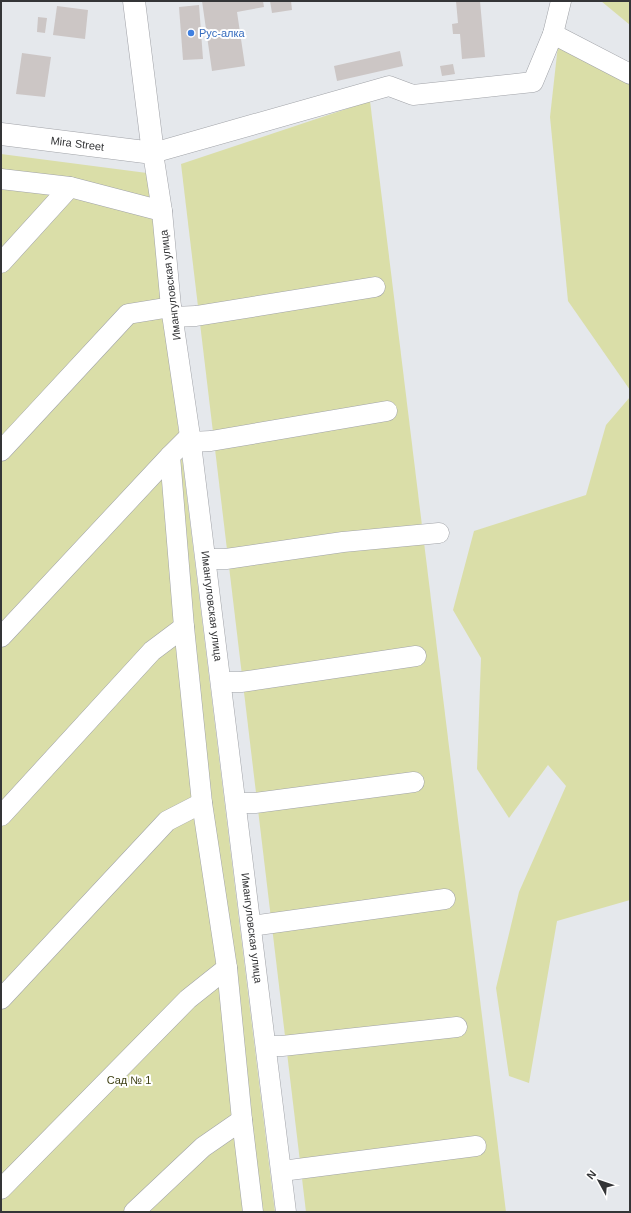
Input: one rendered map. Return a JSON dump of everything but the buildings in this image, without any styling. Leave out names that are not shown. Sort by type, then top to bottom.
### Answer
[{"type":"main road","name":"Имангуловская улица","points":[[134,1],[154,153]]},
{"type":"main road","name":"Mira Street","points":[[1,134],[154,153]]},
{"type":"street","points":[[154,153],[389,86],[413,95],[533,82],[553,34],[562,1]]},
{"type":"street","points":[[553,34],[630,74]]},
{"type":"street","name":"Имангуловская улица","points":[[154,153],[162,211],[172,312],[191,439],[286,1212]]},
{"type":"street","points":[[1,179],[70,187],[162,211]]},
{"type":"street","points":[[1,263],[70,187]]},
{"type":"street","points":[[1,451],[128,314],[172,312],[196,316],[375,288]]},
{"type":"street","points":[[1,637],[170,456],[191,439],[211,441],[386,411]]},
{"type":"street","points":[[170,456],[184,627],[202,803],[227,968],[253,1212]]},
{"type":"street","points":[[206,559],[226,559],[343,542],[439,533]]},
{"type":"street","points":[[1,816],[152,651],[184,627]]},
{"type":"street","points":[[221,682],[241,682],[416,656]]},
{"type":"street","points":[[236,803],[255,803],[414,782]]},
{"type":"street","points":[[1,999],[167,821],[202,803]]},
{"type":"street","points":[[252,926],[445,899]]},
{"type":"street","points":[[1,1189],[188,999],[227,968]]},
{"type":"street","points":[[266,1046],[282,1046],[457,1027]]},
{"type":"street","points":[[134,1212],[203,1147],[242,1120]]},
{"type":"street","points":[[282,1171],[476,1146]]},
{"type":"green space","points":[[601,1],[630,1],[630,25]]},
{"type":"green space","points":[[558,45],[630,84],[630,390],[568,301],[550,117]]},
{"type":"green space","points":[[370,101],[506,1212],[306,1212],[181,164]]},
{"type":"green space","name":"Сад № 1","points":[[1,154],[147,173],[275,1212],[1,1212]]},
{"type":"green space","points":[[630,397],[630,900],[557,921],[529,1083],[509,1076],[496,988],[519,892],[566,786],[548,765],[509,818],[477,769],[481,658],[453,610],[474,531],[586,495],[606,425]]},
{"type":"place","name":"Рус-алка","points":[[191,33]]}]
